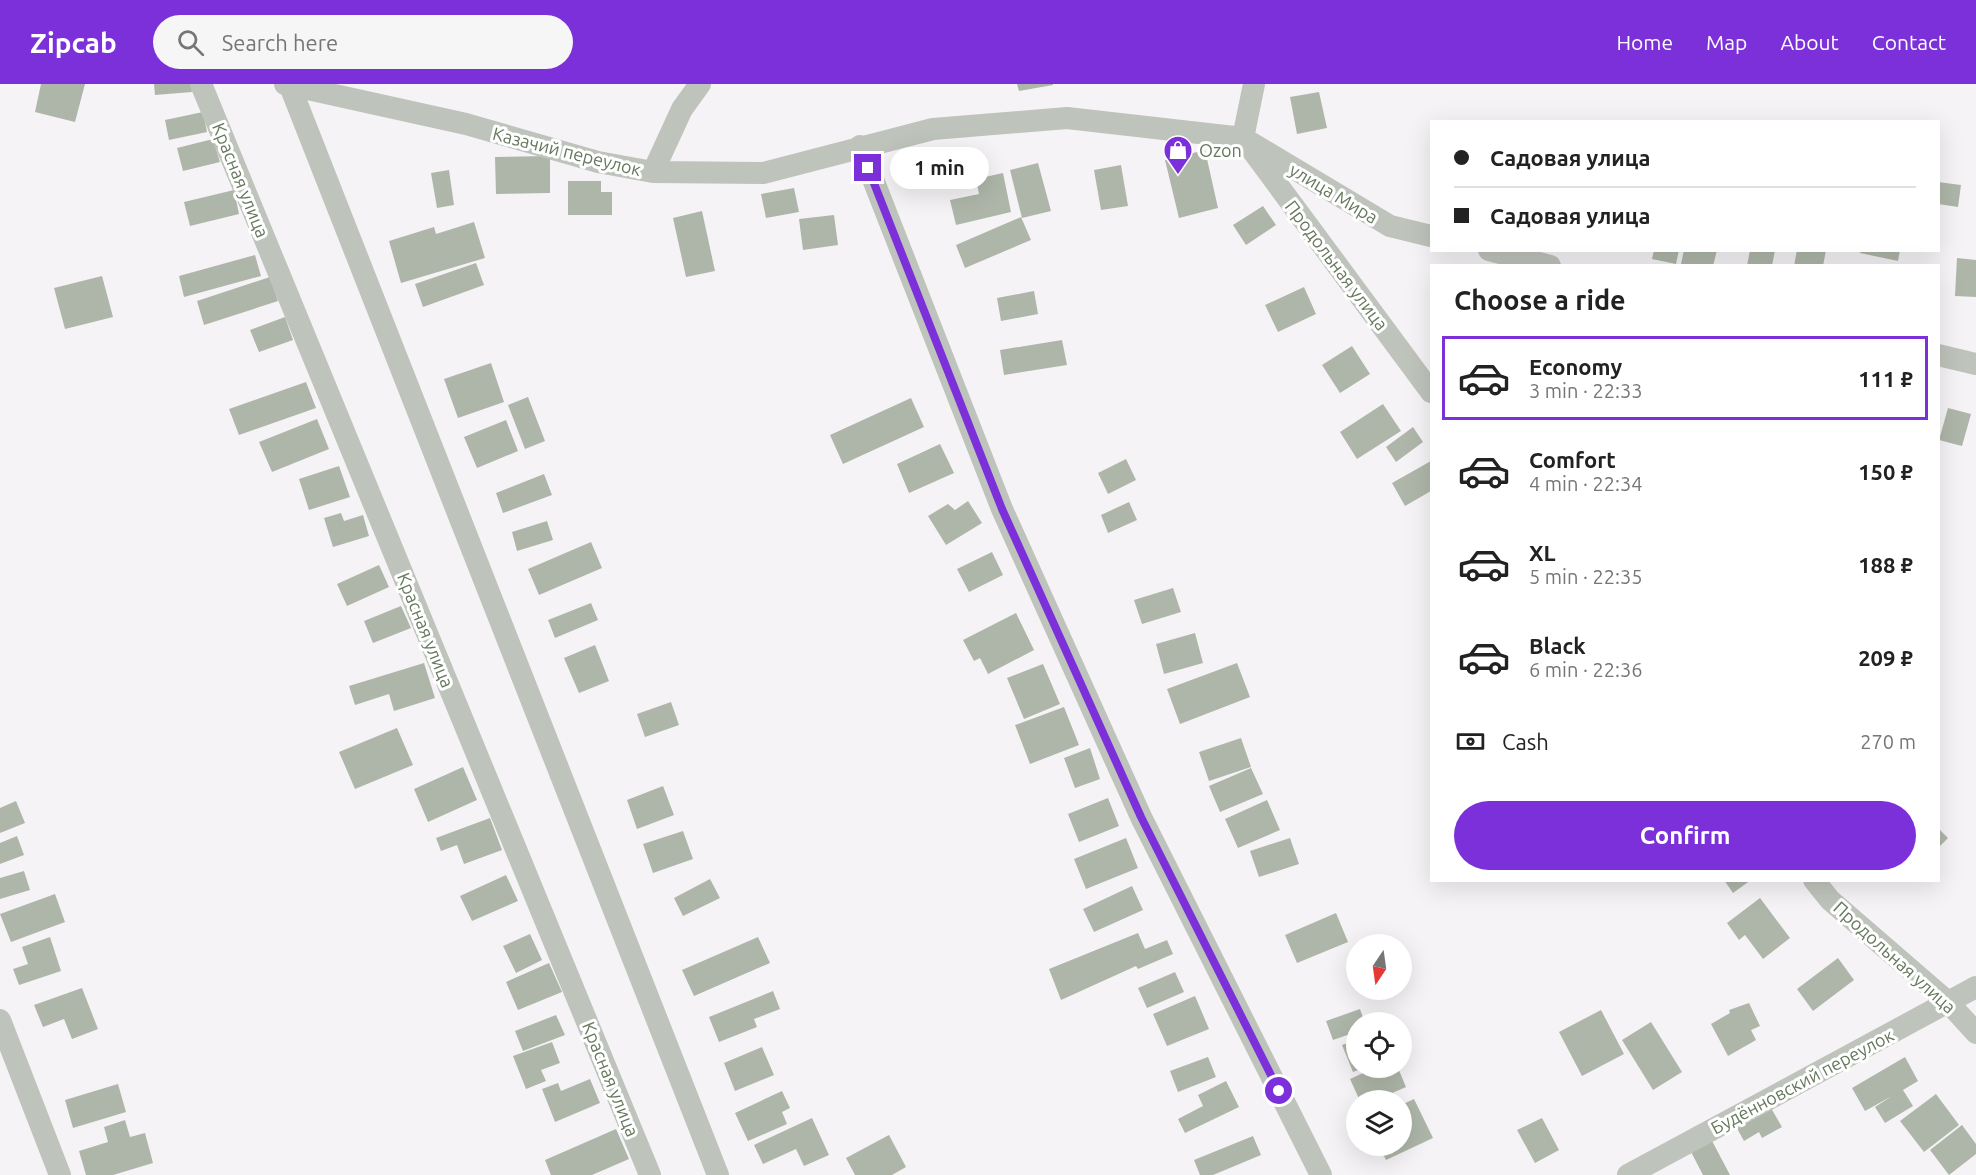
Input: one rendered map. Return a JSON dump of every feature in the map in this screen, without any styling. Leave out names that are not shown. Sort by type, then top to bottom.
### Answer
[{"type":"street","name":"Красная улица","points":[[201,84],[650,1175]]},
{"type":"street","points":[[653,172],[682,109],[700,84]]},
{"type":"street","points":[[1243,138],[1254,84]]},
{"type":"street","points":[[288,85],[718,1175]]},
{"type":"street","name":"Казачий переулок","points":[[288,85],[466,124],[598,162],[653,172],[763,173],[860,146],[933,129],[1067,118],[1243,138]]},
{"type":"street","name":"улица Мира","points":[[1243,138],[1390,226],[1430,236]]},
{"type":"street","name":"Продольная улица","points":[[1243,138],[1430,391]]},
{"type":"street","points":[[860,146],[1002,509],[1141,817],[1321,1175]]},
{"type":"street","points":[[1497,252],[1542,264]]},
{"type":"street","points":[[1940,355],[1976,364]]},
{"type":"street","name":"Продольная улица","points":[[1816,882],[1830,900],[1948,1002],[1976,1033]]},
{"type":"street","name":"Будённовский переулок","points":[[1628,1175],[1976,987]]},
{"type":"street","points":[[0,1020],[60,1175]]},
{"type":"building","points":[[41,84],[85,84],[75,122],[35,112]]},
{"type":"building","points":[[154,84],[191,84],[192,92],[155,95]]},
{"type":"building","points":[[1017,84],[1053,84],[1053,85],[1019,91]]},
{"type":"building","points":[[1319,92],[1327,128],[1297,134],[1290,97]]},
{"type":"building","points":[[203,112],[207,132],[169,140],[165,120]]},
{"type":"building","points":[[213,139],[220,162],[183,171],[177,148]]},
{"type":"building","points":[[1205,150],[1218,208],[1179,218],[1165,160]]},
{"type":"building","points":[[550,156],[550,193],[496,194],[495,157]]},
{"type":"building","points":[[1038,163],[1051,211],[1022,218],[1010,170]]},
{"type":"building","points":[[1121,165],[1128,206],[1101,210],[1094,170]]},
{"type":"building","points":[[449,170],[454,205],[437,208],[431,173]]},
{"type":"building","points":[[1003,173],[1011,212],[956,225],[950,200],[979,194],[976,179]]},
{"type":"building","points":[[568,181],[601,181],[601,192],[612,192],[612,215],[568,215]]},
{"type":"building","points":[[1940,182],[1961,185],[1958,207],[1940,204]]},
{"type":"building","points":[[794,188],[799,212],[766,218],[761,194]]},
{"type":"building","points":[[234,190],[239,214],[190,226],[184,202]]},
{"type":"building","points":[[1263,206],[1276,225],[1246,245],[1233,225]]},
{"type":"building","points":[[702,211],[715,271],[686,277],[673,218]]},
{"type":"building","points":[[834,215],[838,245],[803,250],[799,219]]},
{"type":"building","points":[[1021,217],[1031,240],[965,268],[956,245]]},
{"type":"building","points":[[474,222],[485,258],[401,283],[389,241],[434,227],[436,234]]},
{"type":"building","points":[[1654,252],[1679,252],[1676,264],[1652,259]]},
{"type":"building","points":[[1684,252],[1716,252],[1714,264],[1681,264]]},
{"type":"building","points":[[1750,252],[1775,252],[1772,264],[1747,264]]},
{"type":"building","points":[[1797,252],[1826,252],[1823,264],[1794,264]]},
{"type":"building","points":[[1860,252],[1900,252],[1898,261]]},
{"type":"building","points":[[255,255],[261,276],[184,297],[179,276]]},
{"type":"building","points":[[1957,258],[1976,260],[1976,297],[1955,296]]},
{"type":"building","points":[[476,263],[484,285],[423,307],[415,284]]},
{"type":"building","points":[[102,276],[113,317],[65,329],[54,288]]},
{"type":"building","points":[[270,277],[278,301],[204,325],[197,301]]},
{"type":"building","points":[[1304,287],[1316,314],[1278,332],[1265,305]]},
{"type":"building","points":[[1034,291],[1038,314],[1001,321],[997,298]]},
{"type":"building","points":[[285,317],[293,340],[259,352],[250,330]]},
{"type":"building","points":[[1062,340],[1067,365],[1004,375],[1000,350]]},
{"type":"building","points":[[1352,346],[1370,374],[1340,393],[1322,365]]},
{"type":"building","points":[[491,363],[504,402],[458,418],[444,379]]},
{"type":"building","points":[[306,382],[316,408],[239,435],[229,409]]},
{"type":"building","points":[[528,397],[545,441],[525,449],[508,405]]},
{"type":"building","points":[[911,398],[924,427],[843,464],[830,435]]},
{"type":"building","points":[[1383,404],[1401,431],[1357,459],[1340,432]]},
{"type":"building","points":[[1948,408],[1971,414],[1962,446],[1940,440]]},
{"type":"building","points":[[317,419],[329,449],[272,472],[259,442]]},
{"type":"building","points":[[506,420],[518,451],[477,468],[464,437]]},
{"type":"building","points":[[1413,427],[1423,442],[1396,462],[1386,447]]},
{"type":"building","points":[[940,444],[954,473],[909,493],[897,464]]},
{"type":"building","points":[[1126,459],[1136,480],[1108,494],[1098,473]]},
{"type":"building","points":[[1430,462],[1430,492],[1405,506],[1392,483]]},
{"type":"building","points":[[339,466],[350,497],[309,510],[299,479]]},
{"type":"building","points":[[544,474],[552,495],[503,513],[496,493]]},
{"type":"building","points":[[968,501],[982,523],[946,545],[928,516],[948,504],[955,510]]},
{"type":"building","points":[[1129,502],[1137,520],[1108,533],[1101,515]]},
{"type":"building","points":[[341,513],[344,521],[363,515],[369,536],[333,547],[324,518]]},
{"type":"building","points":[[547,521],[553,540],[517,551],[512,532]]},
{"type":"building","points":[[591,542],[602,568],[539,595],[528,569]]},
{"type":"building","points":[[992,552],[1003,575],[969,592],[957,569]]},
{"type":"building","points":[[379,565],[389,587],[347,606],[337,584]]},
{"type":"building","points":[[1173,588],[1181,612],[1142,624],[1134,600]]},
{"type":"building","points":[[591,603],[598,620],[555,638],[548,620]]},
{"type":"building","points":[[401,606],[411,628],[373,643],[364,621]]},
{"type":"building","points":[[1016,613],[1034,650],[988,674],[980,658],[974,661],[963,640]]},
{"type":"building","points":[[1195,633],[1203,663],[1164,674],[1156,644]]},
{"type":"building","points":[[595,645],[609,681],[579,693],[564,658]]},
{"type":"building","points":[[424,663],[435,698],[394,711],[389,694],[355,705],[349,686]]},
{"type":"building","points":[[1237,663],[1250,697],[1180,724],[1167,689]]},
{"type":"building","points":[[1043,664],[1060,704],[1024,719],[1007,678]]},
{"type":"building","points":[[671,702],[679,725],[645,737],[637,714]]},
{"type":"building","points":[[1064,707],[1079,745],[1030,764],[1015,725]]},
{"type":"building","points":[[397,728],[413,765],[355,789],[339,752]]},
{"type":"building","points":[[1241,738],[1251,767],[1209,781],[1199,752]]},
{"type":"building","points":[[1090,748],[1100,779],[1075,788],[1064,758]]},
{"type":"building","points":[[463,767],[477,800],[428,822],[414,789]]},
{"type":"building","points":[[1251,768],[1263,794],[1220,812],[1209,786]]},
{"type":"building","points":[[663,786],[674,815],[637,829],[627,800]]},
{"type":"building","points":[[1108,798],[1119,826],[1079,842],[1068,814]]},
{"type":"building","points":[[1267,800],[1280,830],[1238,848],[1225,819]]},
{"type":"building","points":[[16,801],[25,823],[0,833],[0,808]]},
{"type":"building","points":[[490,818],[502,850],[464,864],[457,845],[441,851],[436,838]]},
{"type":"building","points":[[1940,830],[1948,838],[1940,846]]},
{"type":"building","points":[[683,831],[693,859],[653,873],[643,844]]},
{"type":"building","points":[[17,836],[24,855],[0,864],[0,843]]},
{"type":"building","points":[[1126,838],[1138,868],[1086,889],[1074,859]]},
{"type":"building","points":[[1290,838],[1299,864],[1259,877],[1250,851]]},
{"type":"building","points":[[24,871],[30,890],[0,899],[0,878]]},
{"type":"building","points":[[506,875],[518,901],[472,921],[460,896]]},
{"type":"building","points":[[710,879],[720,898],[683,916],[674,898]]},
{"type":"building","points":[[1725,882],[1748,882],[1733,893]]},
{"type":"building","points":[[1132,886],[1143,910],[1094,932],[1083,909]]},
{"type":"building","points":[[55,894],[65,922],[11,942],[0,914]]},
{"type":"building","points":[[1760,898],[1790,938],[1763,959],[1745,935],[1739,940],[1727,923]]},
{"type":"building","points":[[1336,913],[1346,943],[1297,963],[1285,935]]},
{"type":"building","points":[[1138,933],[1145,949],[1167,940],[1173,954],[1138,969],[1136,966],[1061,1000],[1049,969]]},
{"type":"building","points":[[530,934],[542,960],[516,973],[503,946]]},
{"type":"building","points":[[50,937],[61,971],[19,985],[13,969],[28,964],[22,947]]},
{"type":"building","points":[[758,937],[770,963],[694,996],[682,970]]},
{"type":"building","points":[[1838,958],[1854,980],[1813,1011],[1797,989]]},
{"type":"building","points":[[549,963],[562,992],[518,1010],[506,982]]},
{"type":"building","points":[[1175,972],[1184,992],[1147,1008],[1138,988]]},
{"type":"building","points":[[82,988],[98,1029],[72,1039],[64,1019],[43,1027],[34,1005]]},
{"type":"building","points":[[773,991],[780,1009],[754,1019],[757,1027],[719,1042],[709,1017]]},
{"type":"building","points":[[1195,996],[1209,1029],[1167,1046],[1153,1014]]},
{"type":"building","points":[[1749,1003],[1760,1026],[1751,1030],[1756,1040],[1728,1056],[1711,1024],[1730,1013],[1729,1010]]},
{"type":"building","points":[[1601,1010],[1624,1054],[1582,1076],[1559,1032]]},
{"type":"building","points":[[1346,1014],[1346,1035],[1333,1040],[1326,1021]]},
{"type":"building","points":[[556,1015],[565,1035],[523,1051],[515,1031]]},
{"type":"building","points":[[1651,1022],[1682,1072],[1653,1090],[1622,1040]]},
{"type":"building","points":[[552,1042],[560,1063],[541,1070],[546,1081],[526,1089],[513,1056]]},
{"type":"building","points":[[762,1047],[774,1075],[735,1091],[724,1063]]},
{"type":"building","points":[[1208,1057],[1216,1077],[1178,1092],[1170,1071]]},
{"type":"building","points":[[1905,1057],[1918,1081],[1903,1090],[1913,1106],[1885,1123],[1875,1107],[1892,1096],[1865,1111],[1852,1088]]},
{"type":"building","points":[[1402,1078],[1406,1087],[1399,1090],[1355,1090],[1350,1079]]},
{"type":"building","points":[[590,1079],[600,1103],[555,1122],[542,1089],[558,1083],[561,1091]]},
{"type":"building","points":[[1226,1081],[1239,1107],[1185,1133],[1178,1119],[1203,1106],[1198,1095]]},
{"type":"building","points":[[118,1084],[126,1112],[73,1128],[65,1100]]},
{"type":"building","points":[[782,1091],[790,1108],[782,1112],[787,1124],[748,1141],[735,1113]]},
{"type":"building","points":[[1936,1094],[1959,1125],[1924,1152],[1900,1121]]},
{"type":"building","points":[[1414,1099],[1433,1138],[1412,1148],[1412,1100]]},
{"type":"building","points":[[1768,1103],[1782,1127],[1762,1138],[1759,1132],[1744,1141],[1734,1123]]},
{"type":"building","points":[[812,1118],[829,1155],[804,1166],[796,1149],[763,1164],[754,1145]]},
{"type":"building","points":[[1542,1118],[1559,1150],[1535,1163],[1517,1130]]},
{"type":"building","points":[[125,1120],[130,1137],[145,1133],[153,1163],[113,1175],[86,1175],[79,1151],[108,1142],[104,1127]]},
{"type":"building","points":[[1962,1125],[1976,1144],[1976,1154],[1949,1175],[1930,1150]]},
{"type":"building","points":[[616,1129],[629,1159],[592,1175],[551,1175],[545,1160]]},
{"type":"building","points":[[889,1135],[906,1167],[892,1175],[855,1175],[846,1158]]},
{"type":"building","points":[[1253,1136],[1261,1155],[1213,1175],[1200,1175],[1194,1160]]},
{"type":"building","points":[[1710,1137],[1730,1175],[1703,1175],[1689,1148]]},
{"type":"place","name":"Ozon","points":[[1178,176]]},
{"type":"route","points":[[868,168],[1002,509],[1141,817],[1279,1091]]}]
